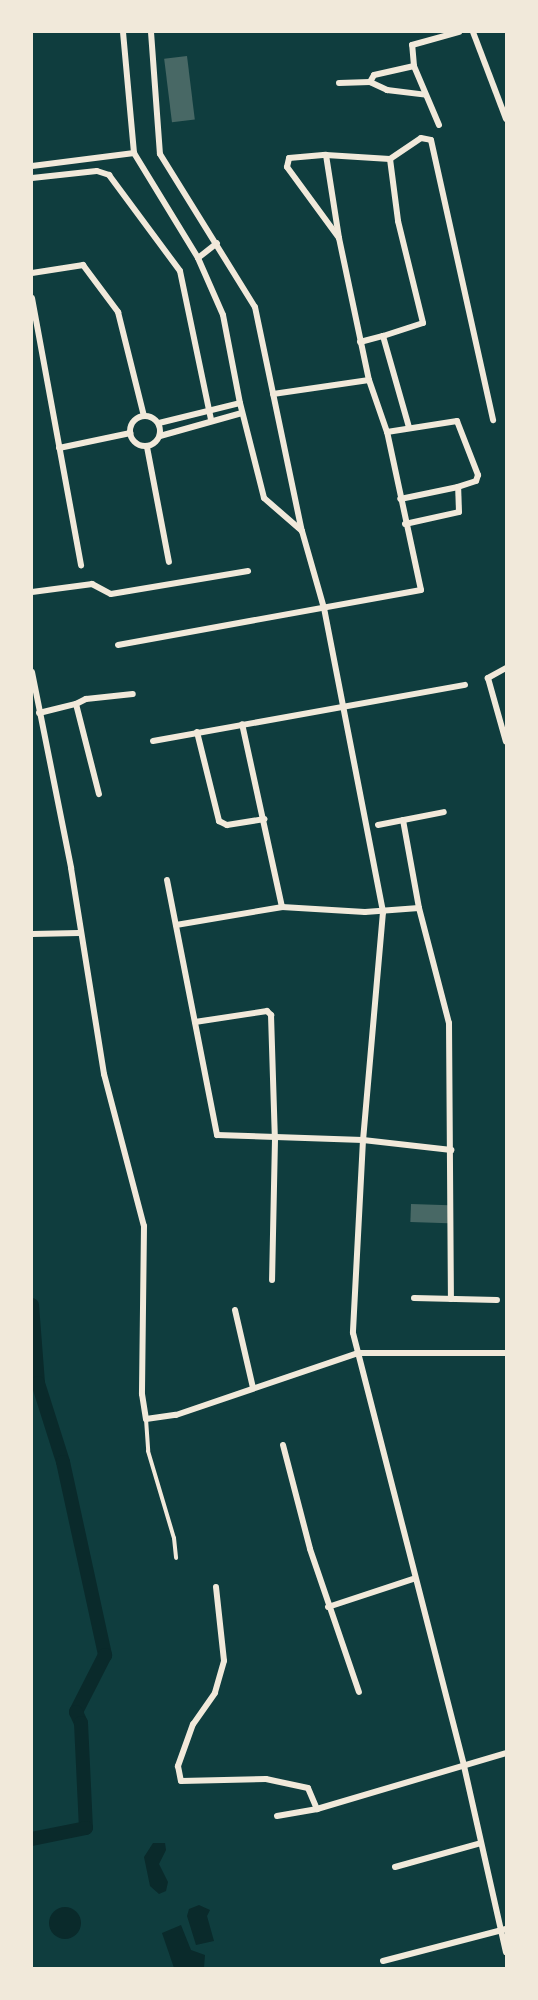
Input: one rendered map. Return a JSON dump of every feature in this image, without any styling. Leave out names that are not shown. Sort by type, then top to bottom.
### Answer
[{"type":"street","points":[[123,32],[134,153],[198,258],[223,315],[242,413],[264,498],[302,531]]},
{"type":"street","points":[[150,32],[160,154],[255,307],[302,531],[324,608],[383,912],[363,1140],[352,1310],[358,1353],[413,1579],[464,1766],[481,1844],[504,1930],[507,1952]]},
{"type":"street","points":[[439,125],[414,66],[412,45],[459,32]]},
{"type":"street","points":[[473,32],[507,119]]},
{"type":"street","points":[[370,82],[374,75],[414,66]]},
{"type":"street","points":[[339,82],[370,82],[387,90],[425,94]]},
{"type":"street","points":[[339,238],[287,167],[289,158],[326,154],[390,159],[421,138],[431,140],[493,420]]},
{"type":"street","points":[[32,166],[134,153]]},
{"type":"street","points":[[118,645],[421,590],[387,432],[369,380],[360,342],[339,238],[326,154]]},
{"type":"street","points":[[360,342],[423,323],[398,221],[390,159]]},
{"type":"street","points":[[60,164],[61,175]]},
{"type":"street","points":[[32,178],[96,171],[109,174],[180,271],[211,420]]},
{"type":"street","points":[[198,258],[217,243]]},
{"type":"street","points":[[32,273],[83,265],[118,312],[144,416]]},
{"type":"street","points":[[32,298],[81,566]]},
{"type":"street","points":[[382,336],[409,427]]},
{"type":"street","points":[[273,394],[369,380]]},
{"type":"street","points":[[147,447],[135,443],[130,433],[133,421],[144,416],[159,423],[240,403]]},
{"type":"street","points":[[147,447],[160,435],[242,413]]},
{"type":"street","points":[[387,432],[453,420],[460,423],[478,479],[458,487],[400,499]]},
{"type":"street","points":[[159,423],[160,435]]},
{"type":"street","points":[[59,448],[130,433]]},
{"type":"street","points":[[147,447],[169,562]]},
{"type":"street","points":[[405,524],[459,512],[458,487]]},
{"type":"street","points":[[32,592],[92,584],[111,594],[248,571]]},
{"type":"street","points":[[507,668],[488,678],[507,742]]},
{"type":"street","points":[[32,672],[34,705],[39,713],[71,868],[78,933],[104,1074],[144,1226],[142,1394],[146,1419],[176,1415],[358,1353],[507,1353]]},
{"type":"street","points":[[153,741],[465,685]]},
{"type":"street","points":[[39,713],[76,704],[86,699],[133,694]]},
{"type":"street","points":[[76,704],[99,794]]},
{"type":"street","points":[[242,724],[265,819],[282,907]]},
{"type":"street","points":[[197,732],[219,821],[227,825],[265,819]]},
{"type":"street","points":[[378,825],[444,812]]},
{"type":"street","points":[[403,820],[419,908],[449,1023],[451,1299]]},
{"type":"street","points":[[167,880],[216,1135],[274,1139],[363,1140],[451,1150]]},
{"type":"street","points":[[176,925],[282,907],[383,912],[419,908]]},
{"type":"street","points":[[32,934],[78,933]]},
{"type":"street","points":[[195,1022],[267,1011],[271,1015],[274,1139],[272,1280]]},
{"type":"street","points":[[414,1298],[497,1300]]},
{"type":"street","points":[[235,1310],[253,1388]]},
{"type":"street","points":[[284,1445],[328,1606],[358,1692]]},
{"type":"street","points":[[328,1606],[413,1579]]},
{"type":"street","points":[[216,1587],[224,1660],[215,1693],[193,1724],[178,1766],[182,1781],[266,1779],[308,1788],[317,1809]]},
{"type":"street","points":[[277,1816],[317,1809],[507,1753]]},
{"type":"street","points":[[395,1867],[481,1844]]},
{"type":"street","points":[[383,1961],[504,1930]]},
{"type":"lane","points":[[146,1419],[148,1451],[174,1538],[176,1558]]},
{"type":"water","points":[[153,1843],[165,1843],[166,1850],[159,1864],[168,1882],[166,1891],[159,1894],[150,1886],[144,1857]]},
{"type":"water","points":[[199,1905],[210,1910],[207,1916],[214,1941],[196,1945],[187,1916],[189,1909]]},
{"type":"water","points":[[65,1907],[76,1912],[81,1923],[76,1934],[65,1939],[54,1934],[49,1923],[54,1912]]},
{"type":"water","points":[[181,1925],[191,1950],[205,1955],[204,1968],[174,1968],[162,1933]]},
{"type":"building","points":[[187,56],[195,120],[172,122],[164,59]]},
{"type":"building","points":[[411,1204],[449,1205],[448,1223],[410,1222]]},
{"type":"waterway","points":[[32,1305],[38,1383],[63,1462],[105,1655],[76,1712],[81,1723],[86,1828],[32,1839]]}]
